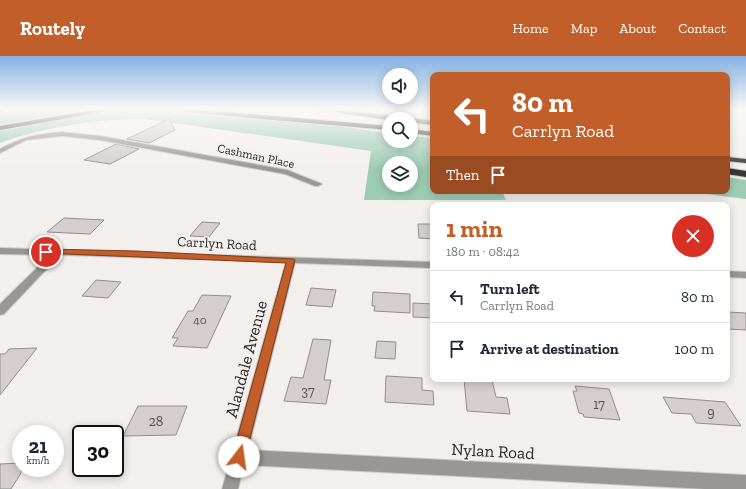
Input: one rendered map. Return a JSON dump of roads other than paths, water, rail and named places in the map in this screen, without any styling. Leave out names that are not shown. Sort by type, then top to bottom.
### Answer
[{"type":"highway","points":[[418,132],[430,134]]},
{"type":"highway","points":[[730,158],[746,161]]},
{"type":"highway","points":[[730,172],[746,174]]},
{"type":"street","name":"Cashman Place","points":[[0,151],[24,140],[46,135],[100,138],[287,172],[318,184]]},
{"type":"street","name":"Carrlyn Road","points":[[0,251],[430,265]]},
{"type":"street","points":[[0,311],[58,252]]},
{"type":"street","name":"Alandale Avenue","points":[[230,489],[291,260]]},
{"type":"street","points":[[730,274],[746,275]]},
{"type":"street","name":"Nylan Road","points":[[239,457],[746,483]]}]
